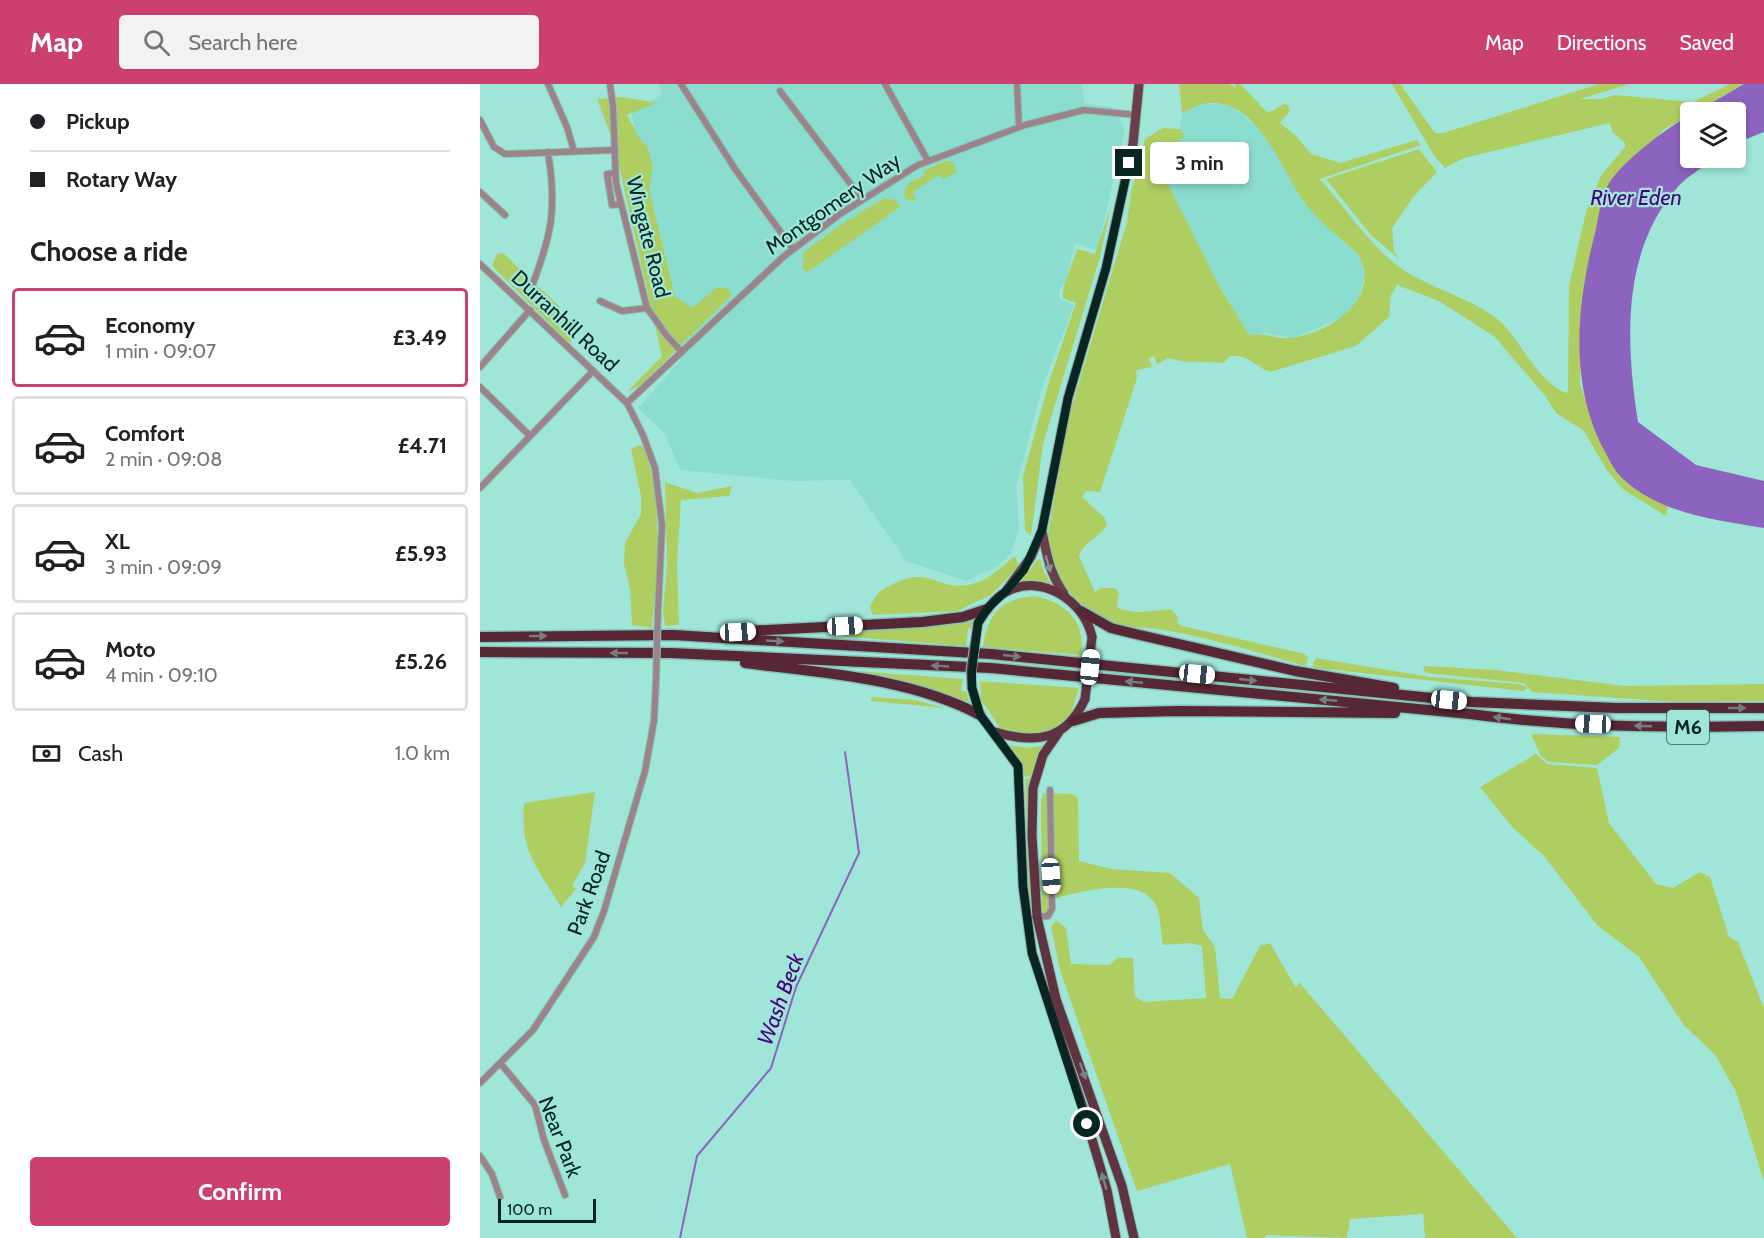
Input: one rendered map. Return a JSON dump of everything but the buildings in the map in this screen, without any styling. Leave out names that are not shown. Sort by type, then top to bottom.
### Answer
[{"type":"highway","points":[[980,715],[972,688],[978,623],[987,609],[1006,591],[1024,587],[1043,588],[1064,594],[1082,611],[1111,628],[1295,671],[1471,708]]},
{"type":"highway","points":[[673,635],[922,622],[963,617],[987,609]]},
{"type":"highway","points":[[1073,722],[1085,699],[1092,637],[1089,622],[1082,611]]},
{"type":"highway","name":"M6","points":[[480,637],[673,635],[991,654],[1471,708],[1534,722],[1764,726]]},
{"type":"highway","name":"M6","points":[[480,652],[671,653],[991,668],[1471,708],[1535,705],[1616,708],[1764,708]]},
{"type":"highway","points":[[671,653],[856,677],[955,701],[980,715],[995,732],[1013,756],[1021,775],[1026,918],[1043,994],[1081,1102],[1104,1179],[1116,1238]]},
{"type":"highway","points":[[995,732],[1039,738],[1059,732],[1073,722],[1099,713],[1471,708]]},
{"type":"highway","points":[[1059,732],[1043,755],[1033,788],[1032,836],[1037,917],[1056,999],[1122,1186],[1134,1238]]},
{"type":"main road","points":[[1006,591],[1032,557],[1042,530],[1068,398],[1106,268],[1138,115],[1139,84]]},
{"type":"main road","points":[[1042,530],[1049,567],[1064,594]]},
{"type":"street","points":[[548,84],[567,127],[574,152]]},
{"type":"street","name":"Wingate Road","points":[[610,84],[614,106],[615,173],[647,308],[666,336],[681,351]]},
{"type":"street","points":[[681,84],[735,169],[793,249]]},
{"type":"street","points":[[885,84],[928,160]]},
{"type":"street","points":[[1017,84],[1019,127]]},
{"type":"street","points":[[780,91],[862,199]]},
{"type":"street","name":"Montgomery Way","points":[[627,403],[793,249],[862,199],[928,160],[1019,127],[1084,110],[1138,115]]},
{"type":"street","points":[[480,120],[494,147],[502,153],[615,150]]},
{"type":"street","points":[[532,286],[548,245],[553,214],[548,153]]},
{"type":"street","points":[[480,192],[505,215]]},
{"type":"street","name":"Durranhill Road","points":[[480,264],[627,403],[644,435],[655,468],[662,525],[658,611]]},
{"type":"street","points":[[600,301],[622,311],[647,308]]},
{"type":"street","points":[[480,367],[530,310]]},
{"type":"street","points":[[480,488],[593,371]]},
{"type":"street","points":[[480,387],[529,435]]},
{"type":"street","name":"Park Road","points":[[480,1083],[532,1030],[594,937],[604,911],[645,771],[654,721],[658,611]]},
{"type":"street","points":[[1026,918],[1048,916],[1052,909],[1050,790]]},
{"type":"street","name":"Near Park","points":[[501,1064],[535,1105],[544,1140],[565,1195]]},
{"type":"street","points":[[480,1156],[492,1174],[500,1197]]},
{"type":"shaded area","points":[[658,84],[1082,84],[1084,103],[1112,107],[1125,129],[1097,251],[1075,243],[1066,280],[1059,291],[1060,299],[1074,305],[1042,388],[1016,487],[1019,529],[1011,553],[997,567],[966,581],[906,561],[850,480],[793,481],[680,470],[665,434],[638,408],[680,361],[647,220],[632,113],[663,94]]},
{"type":"shaded area","points":[[1203,104],[1233,107],[1266,135],[1303,202],[1358,254],[1362,261],[1364,276],[1361,290],[1353,309],[1342,318],[1292,338],[1264,333],[1250,335],[1243,328],[1167,188],[1162,171],[1181,159],[1174,144],[1184,136],[1180,129],[1182,113]]},
{"type":"green space","points":[[1179,84],[1229,84],[1236,88],[1235,84],[1240,84],[1268,113],[1284,104],[1288,105],[1290,111],[1280,123],[1296,136],[1311,154],[1341,163],[1416,140],[1421,145],[1320,179],[1388,258],[1411,275],[1493,316],[1510,332],[1541,374],[1558,389],[1568,393],[1569,286],[1586,212],[1601,176],[1625,147],[1625,143],[1613,133],[1610,123],[1464,158],[1445,168],[1435,157],[1392,84],[1400,84],[1435,133],[1443,133],[1599,84],[1629,84],[1580,99],[1601,99],[1615,95],[1693,102],[1680,102],[1680,120],[1663,130],[1648,147],[1633,158],[1603,199],[1584,284],[1580,384],[1597,436],[1623,479],[1640,492],[1668,505],[1666,516],[1624,490],[1608,472],[1584,431],[1556,413],[1546,397],[1495,337],[1439,301],[1397,285],[1391,295],[1389,317],[1356,346],[1270,372],[1236,356],[1230,356],[1224,363],[1188,362],[1168,358],[1157,364],[1154,356],[1149,358],[1152,367],[1136,370],[1137,378],[1100,492],[1086,491],[1082,497],[1104,517],[1107,524],[1101,533],[1084,547],[1079,556],[1095,592],[1101,588],[1115,588],[1119,593],[1117,607],[1123,610],[1144,612],[1171,609],[1178,617],[1177,623],[1182,626],[1305,654],[1308,657],[1306,666],[1184,634],[1137,627],[1123,629],[1085,610],[1061,583],[1046,546],[1067,423],[1127,222],[1131,192],[1145,139],[1163,128],[1180,129],[1185,136],[1174,144],[1181,159],[1162,171],[1163,175],[1222,291],[1249,335],[1261,334],[1291,338],[1321,329],[1348,311],[1358,299],[1364,285],[1364,270],[1358,254],[1308,207],[1264,135],[1251,121],[1237,110],[1221,104],[1203,104],[1182,113]]},
{"type":"green space","points":[[1730,84],[1744,84],[1712,102],[1693,102]]},
{"type":"green space","points":[[622,97],[657,103],[627,115],[640,139],[648,148],[653,166],[649,190],[675,296],[692,308],[716,288],[727,288],[732,295],[641,385],[627,392],[662,356],[614,144],[597,99]]},
{"type":"green space","points":[[1419,149],[1437,172],[1414,196],[1392,228],[1394,251],[1399,259],[1371,235],[1326,179]]},
{"type":"green space","points":[[945,161],[952,161],[957,172],[943,179],[939,175],[913,192],[916,201],[905,199],[905,190],[909,184],[925,175],[923,171]]},
{"type":"green space","points":[[884,198],[895,200],[900,207],[808,272],[803,269],[803,253],[843,223]]},
{"type":"green space","points":[[1111,206],[1100,257],[1043,444],[1031,536],[1025,530],[1023,476],[1049,382],[1076,303],[1063,298],[1064,286],[1077,249],[1095,254]]},
{"type":"green space","points":[[503,253],[558,305],[575,338],[569,343],[492,266],[497,254]]},
{"type":"green space","points":[[640,445],[645,449],[651,471],[657,515],[658,538],[652,628],[632,625],[630,589],[624,564],[625,543],[641,514],[641,496],[631,449]]},
{"type":"green space","points":[[665,482],[697,493],[732,486],[729,496],[681,500],[677,563],[679,625],[665,626],[663,613],[667,564]]},
{"type":"green space","points":[[1015,556],[1019,567],[991,595],[957,611],[873,615],[870,608],[873,600],[881,591],[904,579],[915,577],[956,586],[968,585],[988,577]]},
{"type":"green space","points":[[1040,559],[1044,572],[1054,588],[1018,584]]},
{"type":"green space","points":[[1036,596],[1057,604],[1072,616],[1080,633],[1081,655],[983,647],[988,625],[998,610],[1014,600]]},
{"type":"green space","points":[[977,616],[971,629],[968,628],[966,646],[825,635],[962,623]]},
{"type":"green space","points":[[1316,658],[1430,677],[1520,684],[1528,688],[1523,691],[1312,667]]},
{"type":"green space","points":[[1424,666],[1496,670],[1625,686],[1764,684],[1764,701],[1676,702],[1532,692],[1524,683],[1427,673],[1423,670]]},
{"type":"green space","points":[[816,668],[963,679],[961,691],[967,692],[970,706],[953,697],[915,685]]},
{"type":"green space","points":[[980,681],[1079,688],[1069,720],[1038,738],[1002,731],[981,700]]},
{"type":"green space","points":[[871,697],[915,700],[945,708],[871,701]]},
{"type":"green space","points":[[1531,734],[1620,737],[1619,748],[1597,765],[1549,762],[1541,756]]},
{"type":"green space","points":[[1010,745],[1027,748],[1047,745],[1033,776],[1025,777]]},
{"type":"green space","points":[[1536,754],[1547,764],[1597,768],[1609,823],[1656,884],[1673,888],[1700,872],[1710,877],[1729,937],[1738,942],[1764,1008],[1764,1181],[1736,1092],[1716,1056],[1683,1024],[1639,957],[1597,925],[1544,856],[1514,829],[1480,787]]},
{"type":"green space","points":[[1032,778],[1032,905],[1028,906],[1025,779]]},
{"type":"green space","points":[[595,792],[585,863],[572,886],[576,889],[561,907],[538,869],[528,847],[523,820],[524,803]]},
{"type":"green space","points":[[1044,793],[1073,794],[1078,798],[1079,861],[1111,869],[1170,873],[1199,898],[1203,930],[1215,947],[1220,998],[1232,999],[1260,946],[1270,943],[1296,988],[1299,982],[1517,1238],[1425,1238],[1423,1214],[1350,1219],[1347,1238],[1266,1235],[1265,1238],[1247,1238],[1230,1164],[1137,1191],[1060,970],[1051,927],[1056,920],[1066,928],[1071,964],[1110,965],[1117,958],[1133,958],[1135,997],[1144,1002],[1206,998],[1202,946],[1190,943],[1163,945],[1157,908],[1150,898],[1140,891],[1126,888],[1081,892],[1056,898],[1049,912],[1042,913],[1041,800]]},
{"type":"water","points":[[1744,84],[1764,84],[1764,132],[1746,139],[1746,102],[1713,102]]},
{"type":"water","name":"River Eden","points":[[1680,122],[1680,168],[1701,168],[1676,189],[1658,214],[1645,241],[1637,270],[1630,331],[1638,422],[1696,465],[1764,481],[1764,528],[1690,514],[1655,501],[1639,491],[1615,470],[1593,424],[1585,397],[1579,341],[1581,313],[1584,284],[1600,206],[1614,176],[1634,156]]},
{"type":"waterway","name":"Wash Beck","points":[[680,1238],[697,1156],[771,1068],[796,987],[859,853],[845,752]]},
{"type":"route","points":[[1087,1124],[1043,994],[1032,953],[1023,887],[1021,775],[1013,756],[980,715],[972,688],[972,672],[978,623],[987,609],[1024,570],[1032,557],[1042,530],[1068,398],[1106,268],[1129,163]]}]
